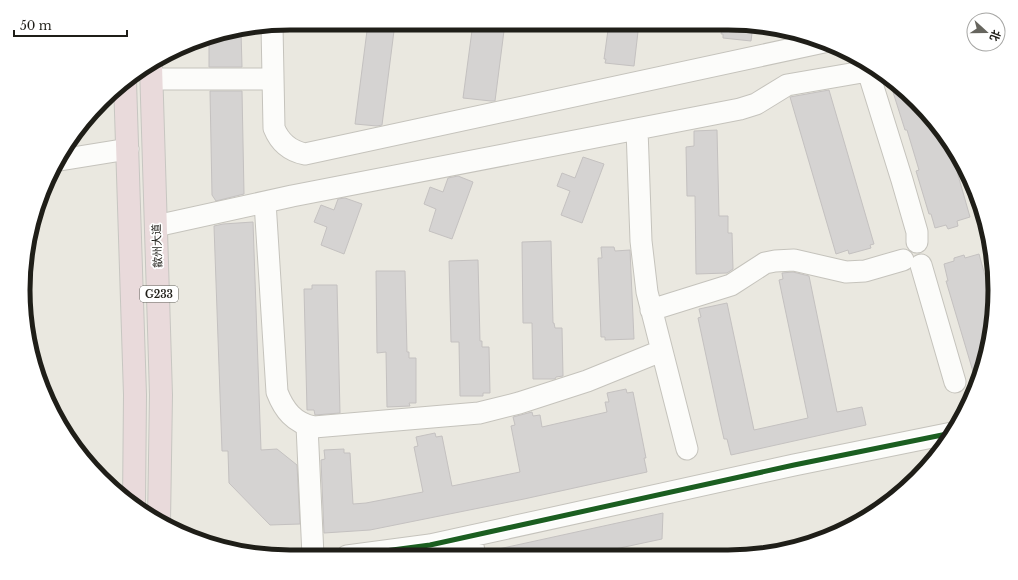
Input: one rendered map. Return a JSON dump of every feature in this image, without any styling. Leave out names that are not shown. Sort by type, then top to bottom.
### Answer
[{"type":"highway","name":"歙州大道","points":[[151,72],[161,395],[159,514]]},
{"type":"highway","name":"G233","points":[[125,90],[136,395],[134,498]]},
{"type":"street","points":[[272,31],[274,128],[277,135],[285,145],[291,150],[305,154],[813,44]]},
{"type":"street","points":[[156,226],[264,202],[740,109],[756,104],[787,85],[867,71]]},
{"type":"street","points":[[151,72],[273,79]]},
{"type":"street","points":[[868,72],[917,232],[916,242],[907,245],[903,249],[902,254],[912,262],[955,382]]},
{"type":"street","points":[[637,129],[641,241],[645,274],[651,310],[687,450]]},
{"type":"street","points":[[66,159],[128,149]]},
{"type":"street","points":[[264,202],[277,392],[283,407],[288,413],[294,419],[307,426],[314,427],[479,413],[520,403],[587,381],[662,351]]},
{"type":"street","points":[[651,310],[731,285],[765,263],[775,261],[794,260],[846,272],[865,271],[912,262]]},
{"type":"street","points":[[307,426],[313,550]]},
{"type":"street","points":[[435,550],[473,546],[786,466],[944,435]]},
{"type":"building","points":[[367,30],[394,30],[382,125],[355,124]]},
{"type":"building","points":[[472,30],[504,30],[495,101],[463,98]]},
{"type":"building","points":[[608,30],[638,30],[634,66],[605,63],[606,59],[604,59]]},
{"type":"building","points":[[722,30],[752,31],[751,41],[723,38],[723,34],[721,34]]},
{"type":"building","points":[[241,35],[242,67],[209,67],[209,43]]},
{"type":"building","points":[[829,90],[874,244],[870,245],[871,248],[849,254],[848,250],[836,254],[790,97]]},
{"type":"building","points":[[210,91],[242,91],[244,194],[216,201],[212,195]]},
{"type":"building","points":[[895,91],[912,106],[934,132],[955,163],[970,217],[957,221],[958,226],[948,229],[946,225],[935,228],[931,214],[929,214],[916,171],[919,170],[907,130],[905,130],[893,92]]},
{"type":"building","points":[[717,130],[719,216],[728,216],[728,233],[732,233],[733,269],[727,273],[696,274],[695,196],[687,196],[686,147],[694,146],[694,131]]},
{"type":"building","points":[[583,157],[604,164],[582,223],[561,215],[570,191],[557,186],[562,173],[575,178]]},
{"type":"building","points":[[458,176],[473,182],[452,239],[429,231],[436,209],[424,204],[430,187],[443,192],[448,178]]},
{"type":"building","points":[[345,198],[362,204],[344,254],[321,245],[327,227],[314,222],[321,205],[334,210],[338,199]]},
{"type":"building","points":[[253,222],[261,450],[277,449],[297,465],[300,524],[270,525],[229,483],[228,451],[222,451],[214,226]]},
{"type":"building","points":[[551,241],[553,323],[555,328],[562,328],[563,376],[556,377],[555,379],[533,379],[532,323],[523,323],[522,242]]},
{"type":"building","points":[[601,247],[614,247],[615,251],[630,250],[634,339],[605,340],[605,337],[601,337],[598,258],[602,258]]},
{"type":"building","points":[[979,254],[988,285],[986,324],[974,374],[946,281],[948,281],[944,264],[954,261],[954,258],[964,255],[965,258]]},
{"type":"building","points":[[478,260],[480,341],[482,341],[482,347],[489,347],[490,393],[483,393],[483,396],[460,396],[459,342],[451,342],[449,261]]},
{"type":"building","points":[[376,271],[405,271],[407,352],[409,352],[409,358],[416,358],[416,403],[409,403],[410,406],[387,407],[386,352],[377,353]]},
{"type":"building","points":[[793,272],[809,276],[837,412],[862,407],[866,425],[731,455],[727,439],[724,439],[718,412],[698,318],[701,317],[699,309],[727,303],[754,430],[808,418],[779,280],[783,279],[782,273]]},
{"type":"building","points":[[312,285],[337,285],[340,413],[315,415],[314,410],[307,410],[304,289],[312,289]]},
{"type":"building","points":[[626,389],[627,393],[633,392],[646,458],[644,458],[647,472],[524,499],[370,530],[324,533],[321,460],[325,459],[324,450],[344,449],[344,453],[350,453],[353,504],[366,503],[423,492],[414,447],[418,446],[416,437],[435,433],[436,437],[442,436],[452,486],[520,472],[511,426],[515,425],[513,417],[532,412],[533,416],[540,415],[542,427],[607,412],[605,402],[609,402],[607,393]]},
{"type":"building","points":[[663,513],[662,539],[610,550],[494,550]]},
{"type":"cycle path","points":[[392,550],[430,545],[794,465],[943,435]]}]
